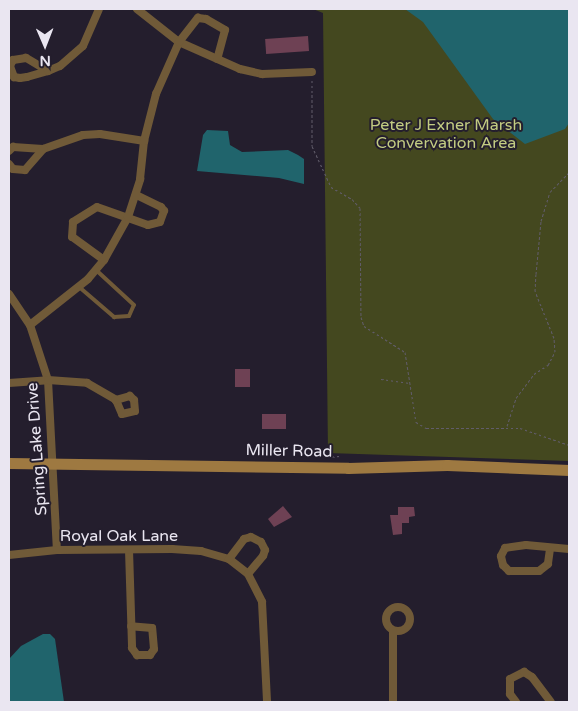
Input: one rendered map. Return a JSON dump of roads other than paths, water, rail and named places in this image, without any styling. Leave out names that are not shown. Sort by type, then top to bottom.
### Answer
[{"type":"street","points":[[48,70],[60,66],[78,51],[99,9]]},
{"type":"street","points":[[137,9],[179,42],[217,59],[262,74],[312,72]]},
{"type":"street","points":[[30,325],[96,269],[104,260],[128,217],[136,195],[144,141],[156,94],[179,42],[198,18],[206,19],[225,30],[217,59]]},
{"type":"street","points":[[9,150],[20,147],[43,149],[83,135],[100,134],[144,141]]},
{"type":"street","points":[[9,164],[13,169],[25,170],[43,149]]},
{"type":"street","points":[[104,260],[72,237],[73,222],[96,207],[148,224],[163,219],[161,207],[136,195]]},
{"type":"street","name":"Spring Lake Drive","points":[[9,294],[30,325],[48,380],[57,550]]},
{"type":"street","points":[[9,384],[48,380],[87,383],[116,400]]},
{"type":"street","name":"Miller Road","points":[[9,463],[348,468],[447,465],[569,470]]},
{"type":"street","points":[[229,559],[244,539],[252,537],[261,542],[265,550],[264,556],[248,574]]},
{"type":"street","points":[[550,549],[548,564],[539,571],[509,571],[503,565],[501,556],[505,548],[526,545],[550,549],[569,549]]},
{"type":"street","name":"Royal Oak Lane","points":[[9,555],[57,550],[201,550],[229,559],[248,574],[262,602],[267,702]]},
{"type":"street","points":[[129,550],[131,626],[132,652],[150,655],[154,649],[152,628],[131,626]]},
{"type":"street","points":[[393,631],[393,702]]},
{"type":"street","points":[[516,702],[510,694],[510,679],[524,672],[532,677],[551,702]]},
{"type":"lane","points":[[78,286],[114,317],[129,316],[134,305],[96,269]]},
{"type":"park label","name":"Peter J Exner Marsh Convervation Area","points":[[446,134]]}]
